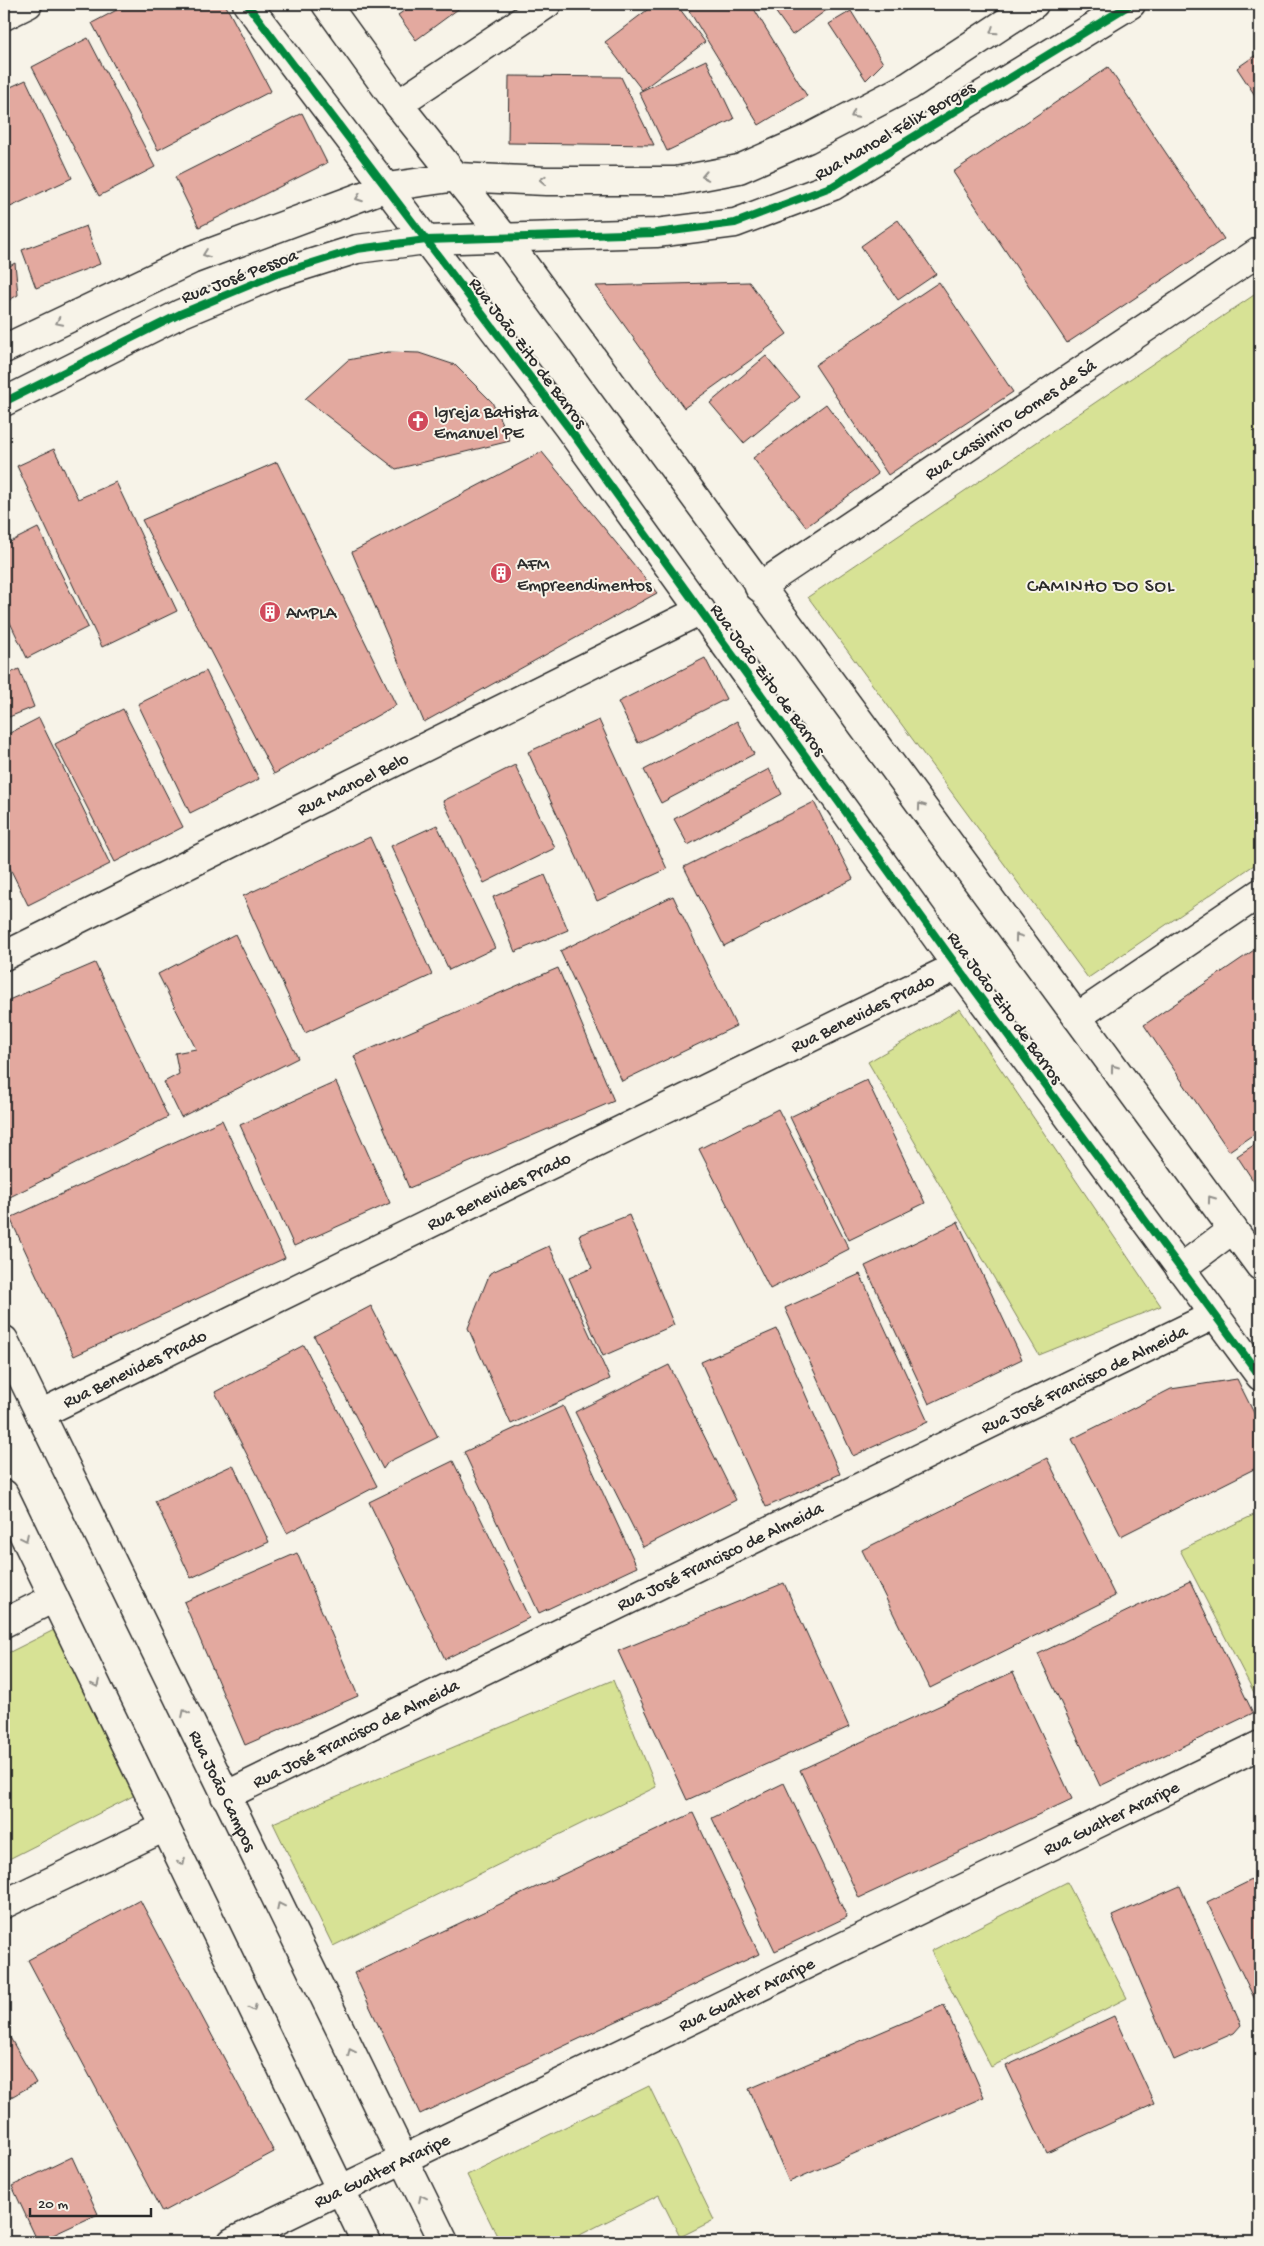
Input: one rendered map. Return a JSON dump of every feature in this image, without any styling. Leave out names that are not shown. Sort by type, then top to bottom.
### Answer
[{"type":"street","points":[[4,16],[28,4]]},
{"type":"street","name":"Rua João Zito de Barros","points":[[247,4],[568,427],[957,966],[1260,1376]]},
{"type":"street","points":[[326,4],[398,104],[503,236],[1260,1266]]},
{"type":"street","points":[[398,104],[547,4]]},
{"type":"street","name":"Rua Manoel Félix Borges","points":[[457,177],[546,181],[676,181],[739,169],[807,139],[909,86],[1034,4]]},
{"type":"street","name":"Rua Manoel Félix Borges","points":[[503,236],[656,233],[735,222],[789,203],[833,186],[1131,4]]},
{"type":"street","name":"Rua José Pessoa","points":[[4,349],[191,260],[387,187],[457,177]]},
{"type":"street","name":"Rua José Pessoa","points":[[4,402],[180,314],[274,275],[357,249],[426,240],[503,236]]},
{"type":"street","name":"Rua Cassimiro Gomes de Sá","points":[[760,587],[1260,251]]},
{"type":"street","name":"Rua Manoel Belo","points":[[4,956],[701,610]]},
{"type":"street","points":[[1077,1017],[1260,893]]},
{"type":"street","name":"Rua Benevides Prado","points":[[40,1414],[957,966]]},
{"type":"street","points":[[1180,1269],[1233,1229]]},
{"type":"street","name":"Rua José Francisco de Almeida","points":[[226,1796],[1214,1315]]},
{"type":"street","name":"Rua João Campos","points":[[4,1340],[444,2242]]},
{"type":"street","points":[[4,1494],[366,2242]]},
{"type":"street","points":[[4,1623],[54,1598]]},
{"type":"street","name":"Rua Gualter Araripe","points":[[232,2242],[341,2191],[403,2158],[1260,1745]]},
{"type":"street","points":[[4,1904],[165,1827]]},
{"type":"green space","points":[[1260,291],[1260,861],[1088,978],[808,597]]},
{"type":"green space","points":[[960,1009],[1161,1306],[1039,1355],[868,1062]]},
{"type":"green space","points":[[1260,1512],[1260,1704],[1180,1550]]},
{"type":"green space","points":[[54,1630],[137,1794],[9,1859],[4,1848],[4,1655]]},
{"type":"green space","points":[[613,1680],[656,1787],[333,1946],[273,1823]]},
{"type":"green space","points":[[1067,1882],[1127,1998],[991,2067],[931,1951]]},
{"type":"green space","points":[[649,2086],[714,2220],[680,2237],[659,2195],[574,2238],[576,2242],[500,2242],[467,2175]]},
{"type":"building","points":[[128,4],[225,4],[271,91],[158,150],[92,23]]},
{"type":"building","points":[[414,4],[465,4],[416,40],[398,15]]},
{"type":"building","points":[[655,4],[676,4],[705,42],[642,90],[605,42]]},
{"type":"building","points":[[685,4],[751,4],[807,96],[759,125]]},
{"type":"building","points":[[770,4],[835,4],[792,35]]},
{"type":"building","points":[[851,11],[883,63],[866,80],[829,24]]},
{"type":"building","points":[[88,38],[155,167],[99,196],[32,67]]},
{"type":"building","points":[[1260,52],[1260,103],[1237,68]]},
{"type":"building","points":[[706,60],[734,119],[667,151],[639,92]]},
{"type":"building","points":[[1108,67],[1224,239],[1067,343],[953,172]]},
{"type":"building","points":[[509,76],[621,77],[654,145],[508,143]]},
{"type":"building","points":[[26,80],[72,178],[4,210],[4,90]]},
{"type":"building","points":[[302,113],[327,163],[199,227],[175,177]]},
{"type":"building","points":[[898,220],[936,274],[898,300],[861,246]]},
{"type":"building","points":[[86,226],[100,264],[36,288],[22,250]]},
{"type":"building","points":[[15,263],[18,295],[4,303],[4,269]]},
{"type":"building","points":[[749,282],[787,334],[684,408],[596,286]]},
{"type":"building","points":[[939,282],[1013,392],[888,475],[815,365]]},
{"type":"building","name":"Igreja Batista Emanuel PE","points":[[388,352],[419,353],[455,365],[492,402],[510,441],[396,469],[305,399],[348,360]]},
{"type":"building","points":[[766,356],[800,397],[744,443],[710,403]]},
{"type":"building","points":[[826,404],[878,474],[806,527],[753,458]]},
{"type":"building","points":[[54,449],[78,499],[116,482],[177,611],[102,647],[17,466]]},
{"type":"building","name":"AFM Empreendimentos","points":[[542,452],[657,593],[424,722],[352,552]]},
{"type":"building","name":"AMPLA","points":[[277,462],[396,705],[274,774],[142,520]]},
{"type":"building","points":[[38,528],[88,627],[27,658],[4,610],[4,545]]},
{"type":"building","points":[[705,658],[726,699],[638,743],[618,702]]},
{"type":"building","points":[[19,669],[34,707],[4,719],[4,676]]},
{"type":"building","points":[[206,671],[259,779],[190,813],[138,704]]},
{"type":"building","points":[[123,709],[183,827],[115,862],[55,744]]},
{"type":"building","points":[[39,718],[110,864],[28,905],[4,856],[4,736]]},
{"type":"building","points":[[599,720],[667,869],[597,901],[528,752]]},
{"type":"building","points":[[737,721],[754,754],[661,803],[644,770]]},
{"type":"building","points":[[515,765],[555,848],[484,883],[443,801]]},
{"type":"building","points":[[769,769],[782,794],[688,845],[674,819]]},
{"type":"building","points":[[814,802],[853,879],[724,946],[684,867]]},
{"type":"building","points":[[437,825],[495,948],[449,970],[391,846]]},
{"type":"building","points":[[370,837],[432,975],[305,1033],[243,896]]},
{"type":"building","points":[[545,875],[568,930],[515,952],[493,897]]},
{"type":"building","points":[[673,896],[736,1026],[622,1081],[560,951]]},
{"type":"building","points":[[235,934],[298,1058],[181,1117],[164,1082],[179,1074],[175,1053],[196,1049],[158,974]]},
{"type":"building","points":[[1260,946],[1260,1130],[1229,1151],[1144,1025]]},
{"type":"building","points":[[95,963],[168,1117],[4,1200],[4,1002]]},
{"type":"building","points":[[558,968],[614,1101],[409,1188],[354,1056]]},
{"type":"building","points":[[867,1080],[925,1203],[849,1240],[790,1117]]},
{"type":"building","points":[[336,1082],[390,1203],[294,1246],[240,1125]]},
{"type":"building","points":[[778,1109],[849,1249],[770,1289],[699,1149]]},
{"type":"building","points":[[222,1120],[285,1258],[74,1356],[10,1218]]},
{"type":"building","points":[[1260,1141],[1260,1191],[1237,1156]]},
{"type":"building","points":[[629,1215],[674,1325],[603,1356],[569,1278],[592,1268],[579,1235]]},
{"type":"building","points":[[958,1222],[1022,1359],[929,1404],[865,1266]]},
{"type":"building","points":[[549,1246],[610,1379],[511,1424],[468,1328],[490,1273]]},
{"type":"building","points":[[860,1274],[928,1422],[853,1456],[785,1308]]},
{"type":"building","points":[[371,1306],[438,1437],[388,1462],[383,1469],[314,1336]]},
{"type":"building","points":[[777,1329],[840,1474],[766,1507],[701,1362]]},
{"type":"building","points":[[304,1345],[377,1486],[287,1533],[215,1392]]},
{"type":"building","points":[[669,1365],[736,1500],[643,1547],[575,1412]]},
{"type":"building","points":[[1237,1379],[1260,1425],[1260,1466],[1121,1536],[1072,1439],[1171,1389]]},
{"type":"building","points":[[563,1406],[637,1567],[539,1613],[464,1452]]},
{"type":"building","points":[[1047,1458],[1115,1596],[930,1688],[862,1550]]},
{"type":"building","points":[[453,1461],[529,1618],[445,1659],[369,1502]]},
{"type":"building","points":[[233,1465],[269,1542],[191,1578],[155,1501]]},
{"type":"building","points":[[297,1553],[358,1696],[245,1745],[184,1602]]},
{"type":"building","points":[[1190,1581],[1253,1713],[1100,1786],[1038,1654]]},
{"type":"building","points":[[784,1583],[849,1727],[687,1800],[618,1651]]},
{"type":"building","points":[[1013,1672],[1072,1799],[859,1898],[800,1770]]},
{"type":"building","points":[[784,1783],[847,1917],[775,1951],[712,1818]]},
{"type":"building","points":[[693,1813],[759,1954],[420,2114],[354,1973]]},
{"type":"building","points":[[1260,1876],[1260,2010],[1207,1902]]},
{"type":"building","points":[[1180,1886],[1241,2025],[1234,2033],[1174,2060],[1112,1916]]},
{"type":"building","points":[[140,1900],[274,2152],[162,2212],[28,1960]]},
{"type":"building","points":[[944,2005],[984,2097],[789,2182],[749,2089]]},
{"type":"building","points":[[1114,2016],[1154,2103],[1047,2153],[1006,2066]]},
{"type":"building","points":[[4,2027],[36,2083],[4,2101]]},
{"type":"building","points":[[72,2157],[98,2214],[38,2242],[12,2186]]},
{"type":"cycle path","points":[[247,4],[568,427],[957,966],[1260,1376]]},
{"type":"cycle path","points":[[4,402],[180,314],[274,275],[357,249],[426,240],[656,233],[735,223],[833,186],[1131,4]]},
{"type":"place","name":"Igreja Batista Emanuel PE","points":[[418,421]]},
{"type":"place","name":"AFM Empreendimentos","points":[[501,573]]},
{"type":"place","name":"AMPLA","points":[[270,612]]},
{"type":"district","name":"CAMINHO DO SOL","points":[[1101,584]]}]
